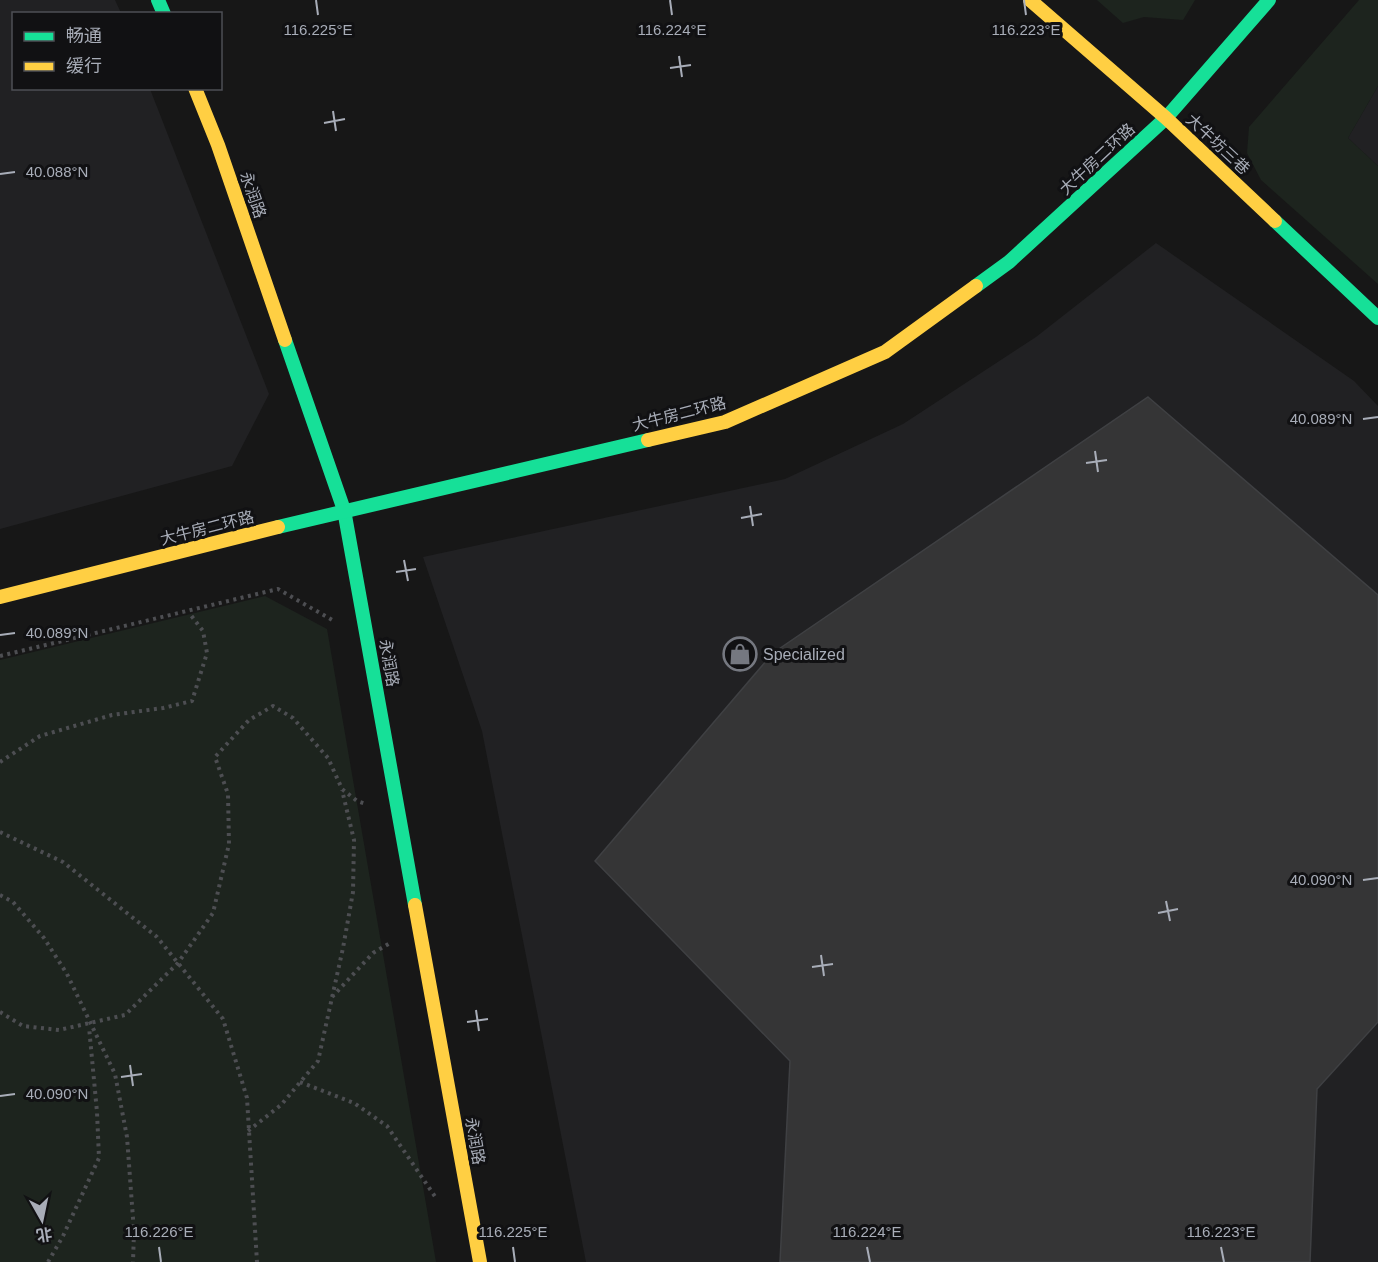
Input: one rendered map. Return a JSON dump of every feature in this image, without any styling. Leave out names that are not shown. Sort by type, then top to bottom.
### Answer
[{"type":"street","name":"大牛坊三巷","points":[[1030,0],[1166,118],[1378,318]]},
{"type":"street","name":"大牛房二环路","points":[[0,597],[344,510],[725,422],[885,352],[1009,262],[1166,118],[1269,0]]},
{"type":"street","name":"永润路","points":[[196,90],[219,145],[344,510],[480,1262]]},
{"type":"path","points":[[0,656],[278,589],[336,622]]},
{"type":"path","points":[[0,762],[40,736],[112,716],[163,708],[192,700],[207,652],[203,631],[190,614]]},
{"type":"path","points":[[0,1012],[23,1026],[59,1030],[125,1015],[178,963],[213,913],[229,844],[228,794],[215,757],[249,720],[273,706],[293,718],[328,758],[342,789],[354,840],[353,892],[318,1061],[281,1105],[248,1131]]},
{"type":"path","points":[[342,789],[357,801]]},
{"type":"path","points":[[0,832],[63,862],[157,937],[223,1019],[247,1098],[257,1262]]},
{"type":"path","points":[[0,895],[13,902],[44,938],[67,974],[115,1074],[127,1137],[134,1232],[133,1262]]},
{"type":"path","points":[[332,998],[373,953],[402,937]]},
{"type":"path","points":[[48,1262],[63,1236],[99,1158],[89,1023]]},
{"type":"path","points":[[300,1082],[354,1103],[387,1126],[440,1203]]},
{"type":"shaded area","points":[[0,0],[115,0],[121,12],[12,12],[12,90],[150,90],[269,394],[232,466],[0,529]]},
{"type":"shaded area","points":[[1097,0],[1195,0],[1183,20],[1144,17],[1123,23]]},
{"type":"shaded area","points":[[1359,0],[1378,0],[1378,86],[1348,138],[1378,166],[1378,284],[1261,180],[1247,153],[1249,127]]},
{"type":"shaded area","points":[[1378,86],[1378,166],[1348,138]]},
{"type":"shaded area","points":[[1156,243],[1354,381],[1378,406],[1378,1262],[586,1262],[482,731],[423,557],[785,479],[903,424],[1036,337]]},
{"type":"shaded area","points":[[265,596],[327,629],[436,1262],[0,1262],[0,660]]},
{"type":"building","points":[[1148,397],[1378,595],[1378,1022],[1317,1089],[1310,1262],[780,1262],[790,1061],[595,861],[773,653]]},
{"type":"traffic: fast","points":[[158,0],[163,12]]},
{"type":"traffic: fast","points":[[976,286],[1009,262],[1166,118],[1269,0]]},
{"type":"traffic: fast","points":[[1275,221],[1378,318]]},
{"type":"traffic: fast","points":[[285,340],[344,510],[415,905]]},
{"type":"traffic: fast","points":[[278,527],[648,440]]},
{"type":"traffic: slow","points":[[1030,0],[1166,118],[1275,221]]},
{"type":"traffic: slow","points":[[196,90],[218,145],[285,340]]},
{"type":"traffic: slow","points":[[648,440],[725,422],[885,352],[976,286]]},
{"type":"traffic: slow","points":[[0,597],[278,527]]},
{"type":"traffic: slow","points":[[415,905],[480,1262]]},
{"type":"place","name":"Specialized","points":[[740,654]]}]
